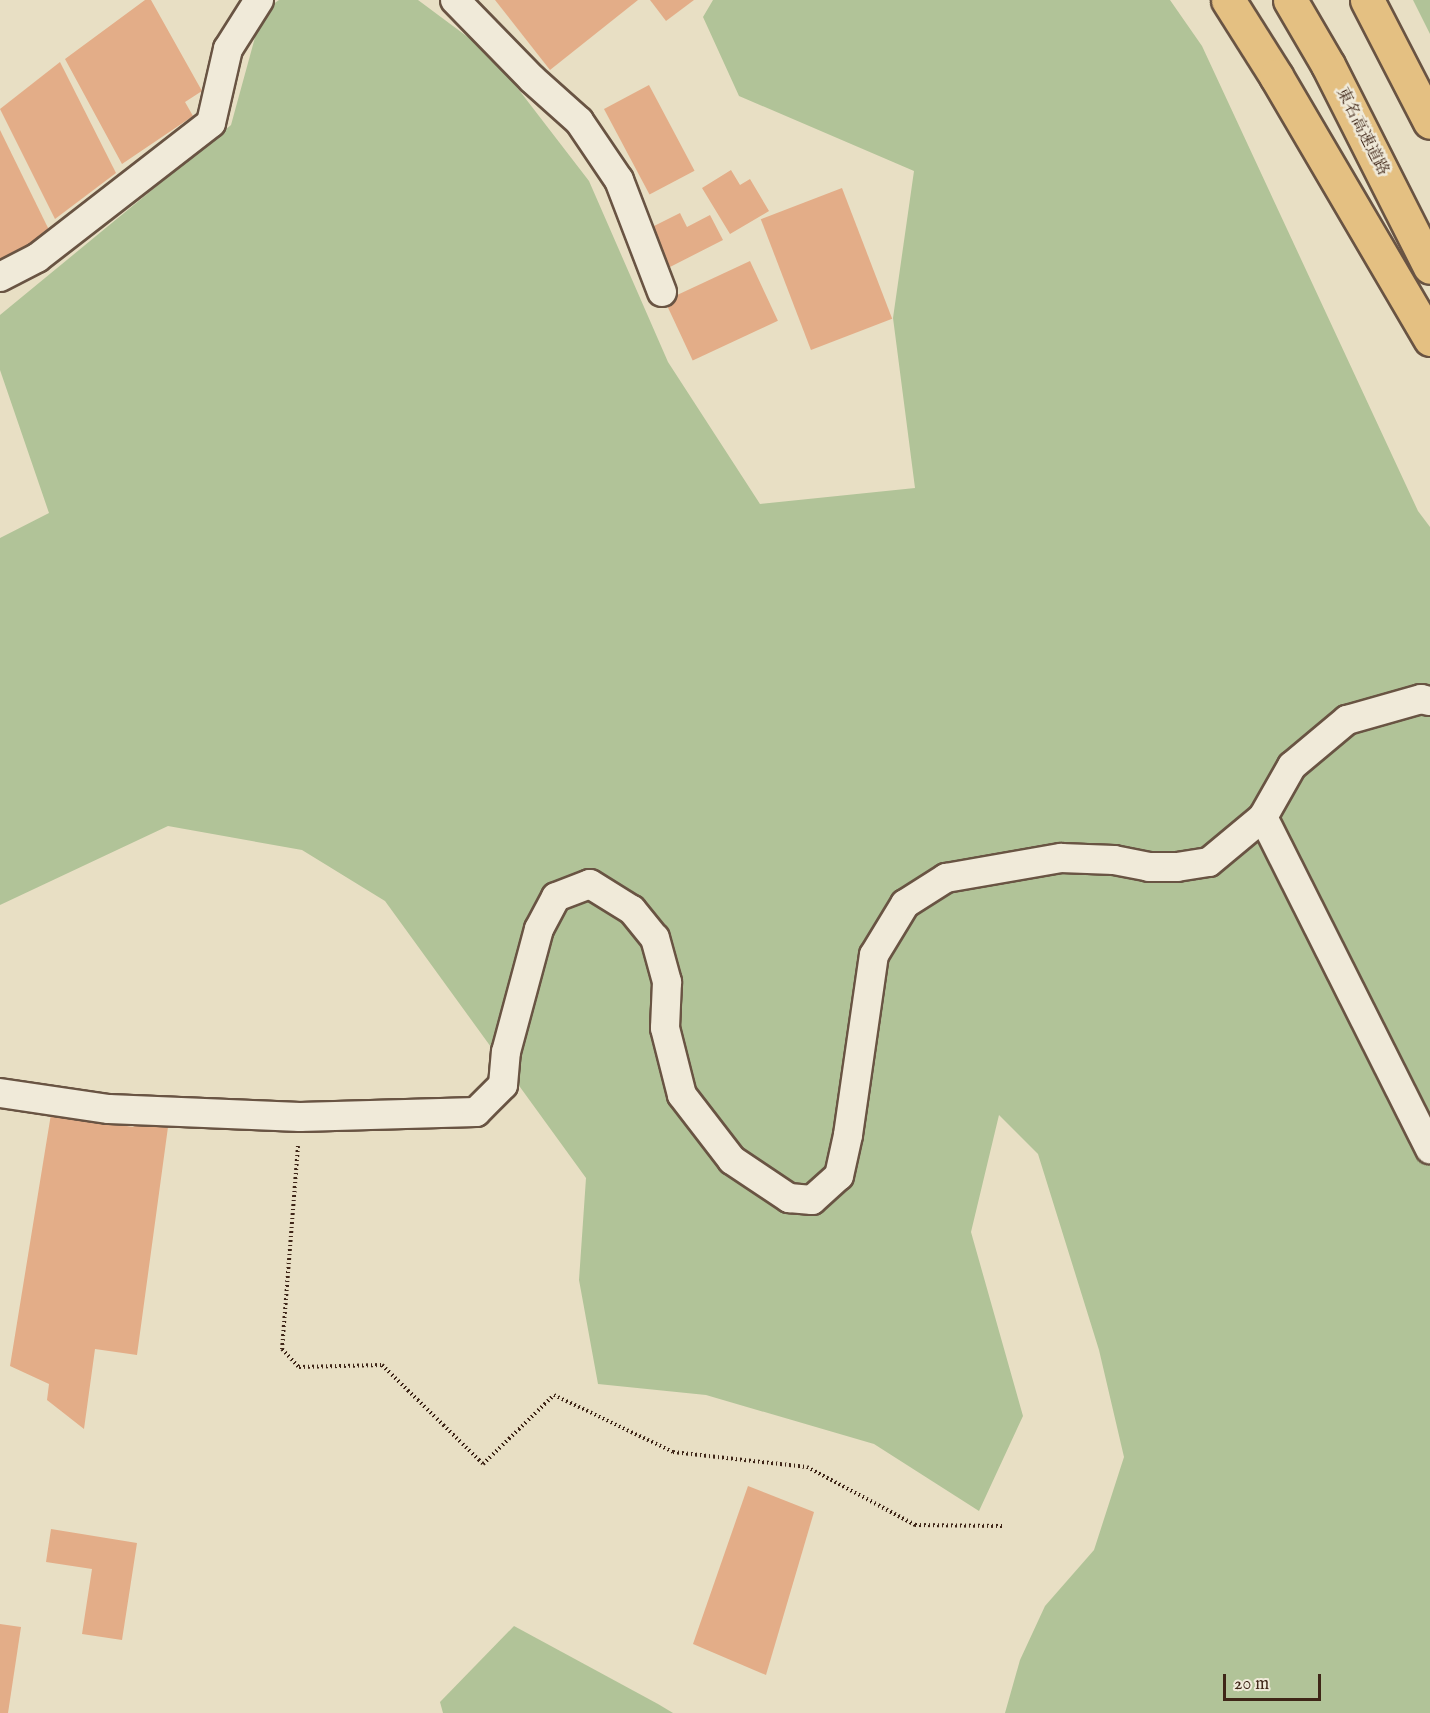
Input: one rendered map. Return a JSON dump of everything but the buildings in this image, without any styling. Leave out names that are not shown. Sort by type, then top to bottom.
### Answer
[{"type":"highway","points":[[1228,0],[1276,76],[1430,339]]},
{"type":"highway","name":"東名高速道路","points":[[1290,0],[1328,65],[1430,267]]},
{"type":"highway","points":[[1367,0],[1430,122]]},
{"type":"street","points":[[0,277],[54,245],[212,123],[228,49],[259,0]]},
{"type":"street","points":[[455,0],[532,79],[579,121],[620,180],[662,292]]},
{"type":"street","points":[[0,1093],[109,1109],[300,1117],[476,1112],[503,1085],[506,1052],[539,929],[556,897],[590,884],[632,910],[655,938],[668,982],[665,1028],[682,1095],[732,1160],[789,1198],[812,1200],[839,1176],[848,1136],[874,955],[905,904],[946,878],[1061,858],[1113,860],[1149,867],[1209,862],[1263,817],[1292,766],[1347,720],[1421,699],[1430,701]]},
{"type":"street","points":[[1263,817],[1430,1149]]},
{"type":"path","points":[[300,1117],[282,1349],[299,1366],[382,1365],[483,1464],[554,1395],[673,1452],[807,1467],[915,1525],[1002,1526]]},
{"type":"green space","points":[[279,0],[418,0],[492,55],[589,181],[668,362],[760,504],[915,488],[893,318],[914,171],[739,96],[703,17],[713,0],[1170,0],[1202,46],[1418,511],[1430,527],[1430,1713],[1005,1713],[1020,1660],[1045,1606],[1094,1550],[1124,1457],[1099,1350],[1038,1154],[999,1115],[971,1232],[1023,1416],[979,1511],[874,1444],[706,1395],[598,1384],[579,1280],[586,1178],[385,901],[302,850],[168,826],[0,905],[0,538],[49,513],[0,370],[0,315],[231,125],[262,12]]},
{"type":"green space","points":[[1413,0],[1430,0],[1430,34]]},
{"type":"green space","points":[[514,1626],[673,1713],[443,1713],[440,1702]]}]
